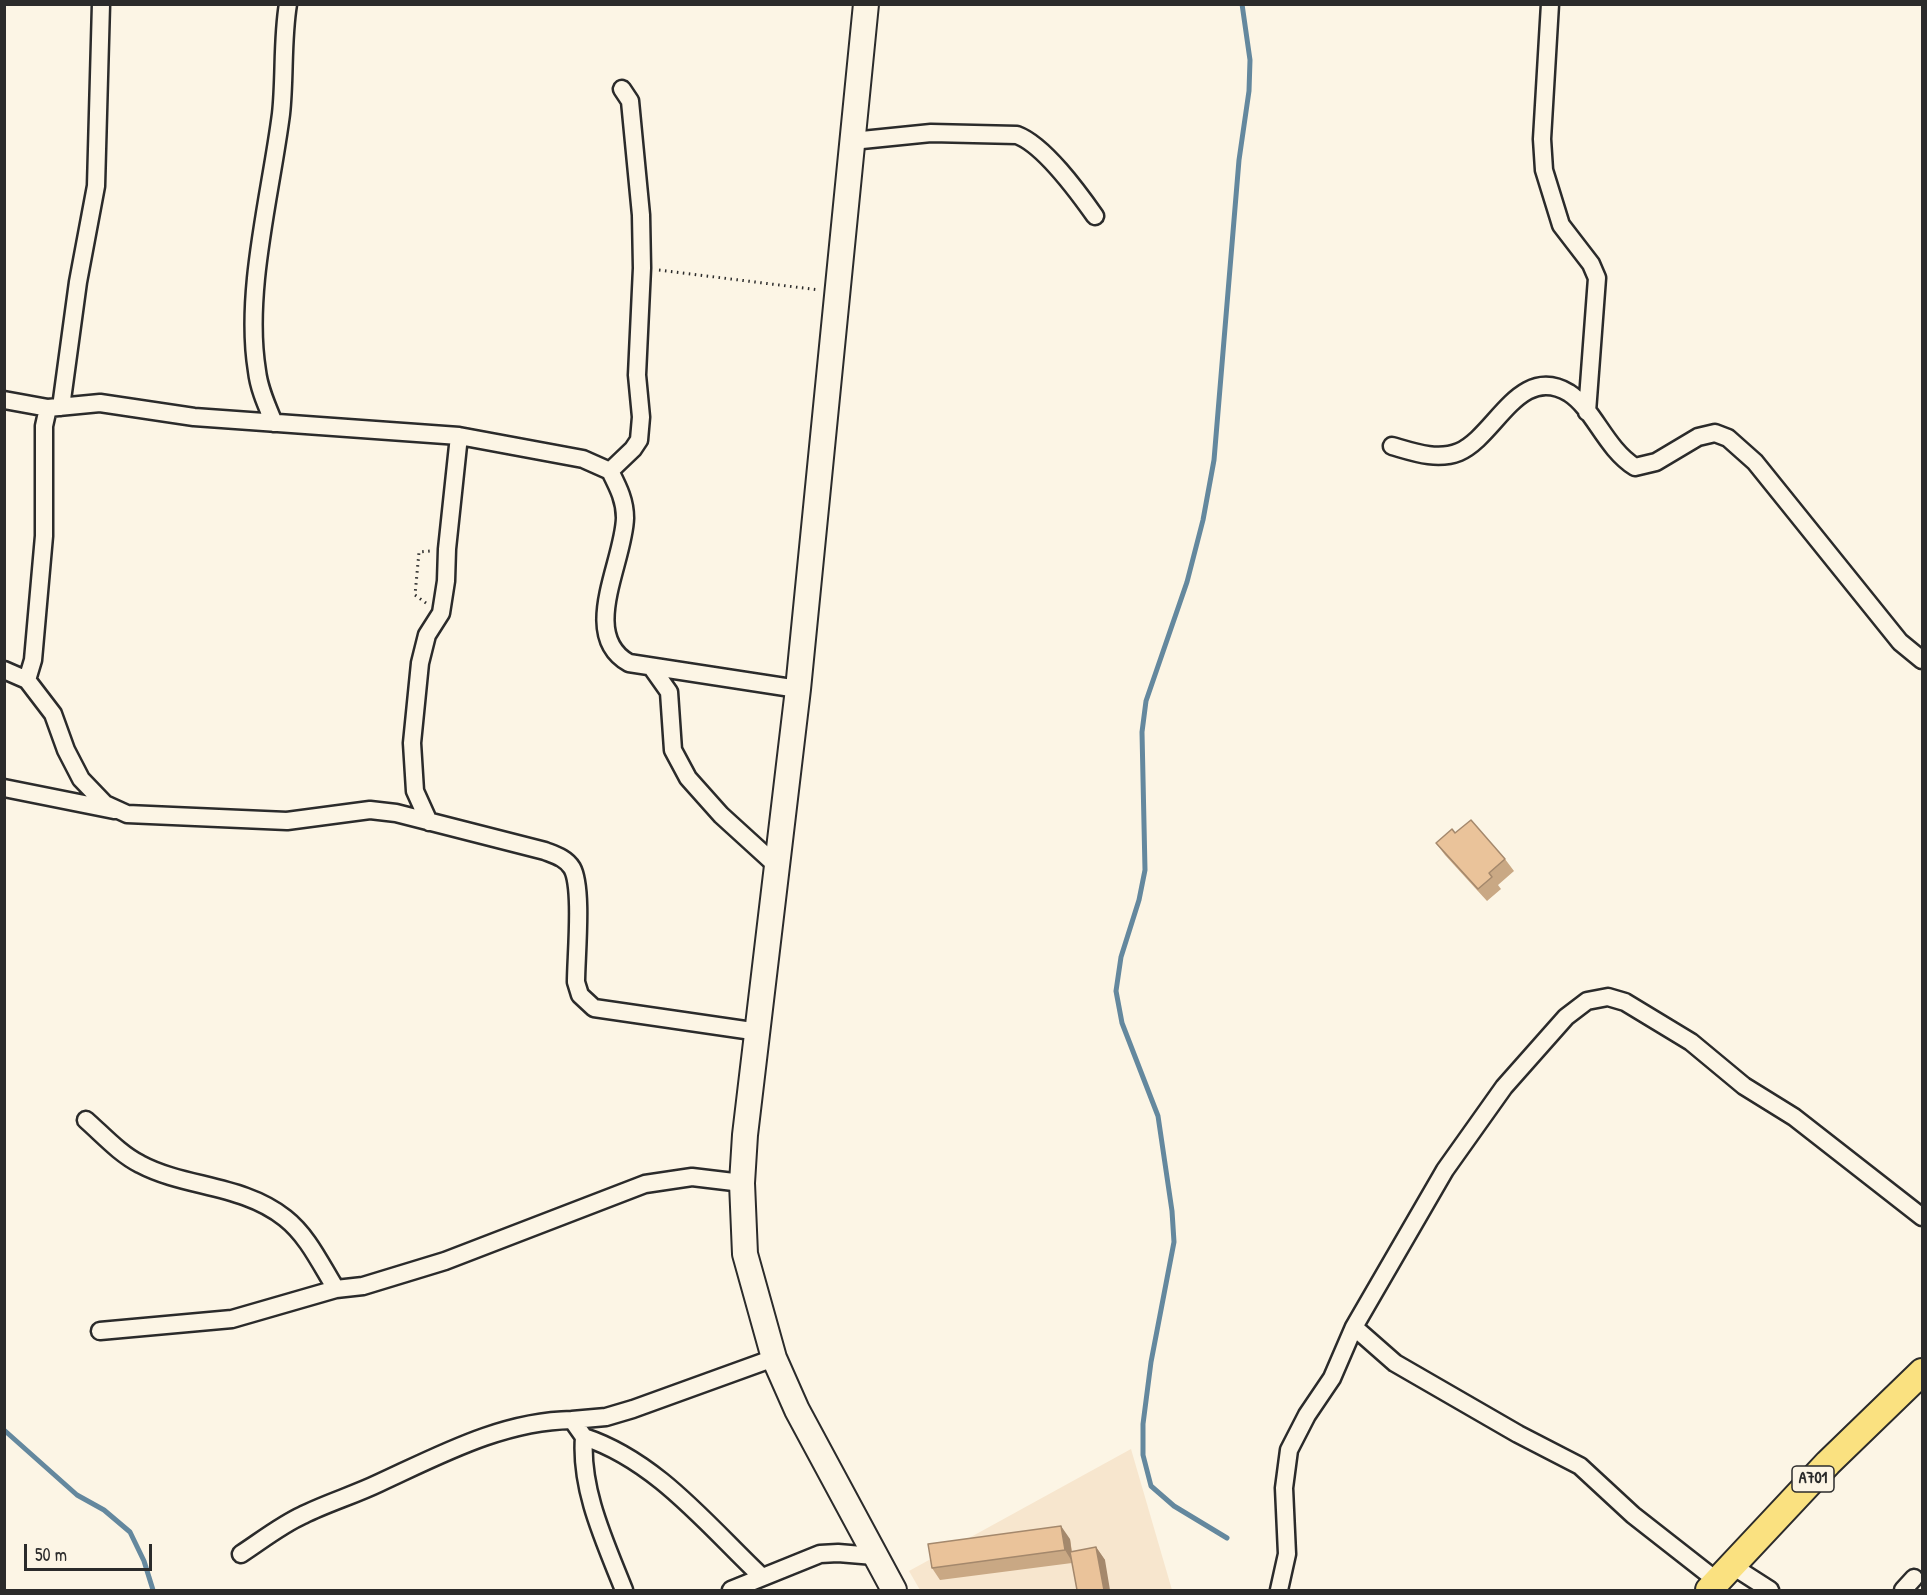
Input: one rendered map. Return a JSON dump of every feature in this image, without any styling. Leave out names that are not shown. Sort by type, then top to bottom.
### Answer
[{"type":"main road","name":"A701","points":[[1719,1578],[1828,1463],[1923,1372]]},
{"type":"street","points":[[27,680],[33,660],[44,536],[44,426],[54,408],[96,186],[101,4]]},
{"type":"street","points":[[274,423],[257,373],[254,315],[260,243],[272,181],[282,104],[288,4]]},
{"type":"street","points":[[866,4],[798,689],[745,1135],[742,1183],[745,1254],[774,1358],[797,1410],[894,1590]]},
{"type":"street","points":[[1550,4],[1542,140],[1544,170],[1561,225],[1591,264],[1597,278],[1587,412]]},
{"type":"street","points":[[610,471],[639,440],[641,417],[638,345],[642,268],[641,215],[630,101],[622,88]]},
{"type":"street","points":[[852,141],[931,133],[1017,135],[1029,140],[1081,197],[1095,216]]},
{"type":"street","points":[[1392,446],[1439,456],[1457,453],[1474,444],[1515,398],[1536,386],[1554,387],[1570,394],[1587,412],[1619,457],[1635,467],[1656,462],[1698,437],[1715,433],[1728,438],[1755,462],[1900,642],[1923,660]]},
{"type":"street","points":[[4,400],[54,408],[75,403],[100,403],[194,417],[459,436],[583,459],[610,471],[623,498],[625,519],[621,552],[608,592],[604,623],[608,641],[618,657],[629,663],[652,668],[798,689]]},
{"type":"street","points":[[429,822],[415,791],[412,743],[420,663],[427,635],[441,613],[446,581],[447,549],[459,436]]},
{"type":"street","points":[[652,668],[669,692],[673,750],[688,778],[721,815],[777,866]]},
{"type":"street","points":[[4,670],[27,680],[57,722],[66,750],[81,779],[114,810]]},
{"type":"street","points":[[4,788],[127,814],[287,821],[370,810],[545,851],[564,858],[573,869],[577,890],[576,982],[580,996],[594,1008],[759,1032]]},
{"type":"street","points":[[1279,1590],[1287,1554],[1284,1488],[1289,1450],[1307,1415],[1332,1378],[1354,1327],[1445,1170],[1504,1087],[1566,1017],[1587,1001],[1608,997],[1625,1002],[1691,1042],[1744,1086],[1794,1118],[1923,1217]]},
{"type":"street","points":[[86,1120],[140,1164],[237,1194],[263,1204],[286,1219],[303,1237],[336,1289]]},
{"type":"street","points":[[100,1331],[232,1319],[336,1289],[363,1286],[445,1261],[645,1184],[692,1177],[742,1183]]},
{"type":"street","points":[[1354,1327],[1395,1363],[1580,1467],[1633,1515],[1719,1578],[1770,1590]]},
{"type":"street","points":[[241,1554],[302,1515],[379,1483],[442,1452],[492,1433],[550,1420],[606,1417],[774,1358]]},
{"type":"street","points":[[572,1420],[584,1437],[620,1452],[661,1481],[762,1577]]},
{"type":"street","points":[[584,1437],[586,1484],[624,1590]]},
{"type":"street","points":[[731,1590],[820,1554],[874,1556]]},
{"type":"path","points":[[642,268],[838,293]]},
{"type":"path","points":[[441,613],[415,595],[419,552],[447,549]]},
{"type":"shaded area","points":[[1131,1449],[1172,1590],[920,1590],[909,1571]]},
{"type":"building","points":[[1471,820],[1505,859],[1489,873],[1492,877],[1478,889],[1436,843],[1452,829],[1455,833]]},
{"type":"building","points":[[1061,1526],[1065,1550],[932,1568],[928,1544]]},
{"type":"building","points":[[1096,1547],[1104,1590],[1077,1590],[1070,1552]]},
{"type":"waterway","points":[[1227,1538],[1174,1506],[1151,1486],[1143,1455],[1143,1424],[1151,1362],[1174,1242],[1172,1211],[1158,1116],[1122,1023],[1116,991],[1121,957],[1139,900],[1145,870],[1142,732],[1146,701],[1187,582],[1203,520],[1214,460],[1239,160],[1249,91],[1250,60],[1242,4]]},
{"type":"waterway","points":[[4,1430],[77,1495],[104,1510],[130,1532],[144,1561],[153,1590]]}]
